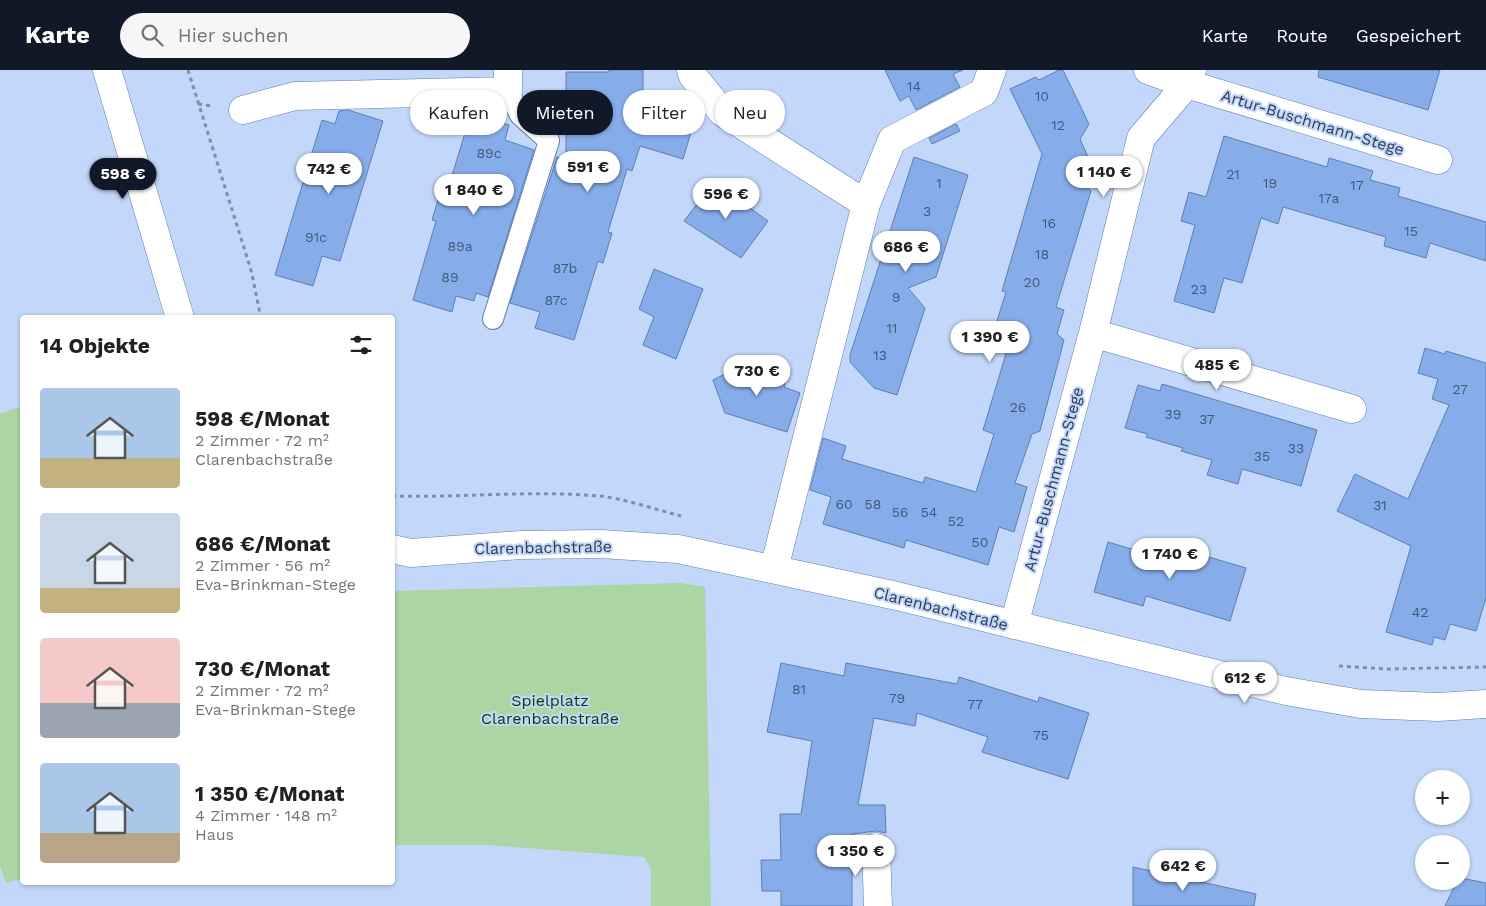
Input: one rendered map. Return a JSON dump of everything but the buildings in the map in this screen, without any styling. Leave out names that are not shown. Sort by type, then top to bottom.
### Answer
[{"type":"street","points":[[107,70],[179,315]]},
{"type":"street","points":[[691,70],[693,76],[722,112],[866,204]]},
{"type":"street","points":[[774,569],[866,204],[892,140],[984,92],[992,70]]},
{"type":"street","name":"Artur-Buschmann-Stege","points":[[1148,70],[1190,77],[1438,160]]},
{"type":"street","name":"Artur-Buschmann-Stege","points":[[1014,625],[1093,333],[1141,138],[1190,77]]},
{"type":"street","points":[[243,110],[295,96],[508,81]]},
{"type":"street","points":[[1093,333],[1352,408]]},
{"type":"street","name":"Clarenbachstraße","points":[[395,550],[411,553],[521,545],[601,544],[678,549],[774,569],[1014,625],[1286,691],[1361,704],[1438,707],[1486,704]]},
{"type":"street","points":[[876,847],[878,906]]},
{"type":"lane","points":[[493,319],[549,141],[520,115],[508,81]]},
{"type":"path","points":[[188,70],[251,270],[260,315]]},
{"type":"green space","points":[[20,407],[20,880],[6,883],[0,866],[0,414]]},
{"type":"green space","name":"Spielplatz Clarenbachstraße","points":[[681,583],[705,587],[711,906],[651,906],[651,869],[644,857],[489,845],[395,845],[395,591]]}]
